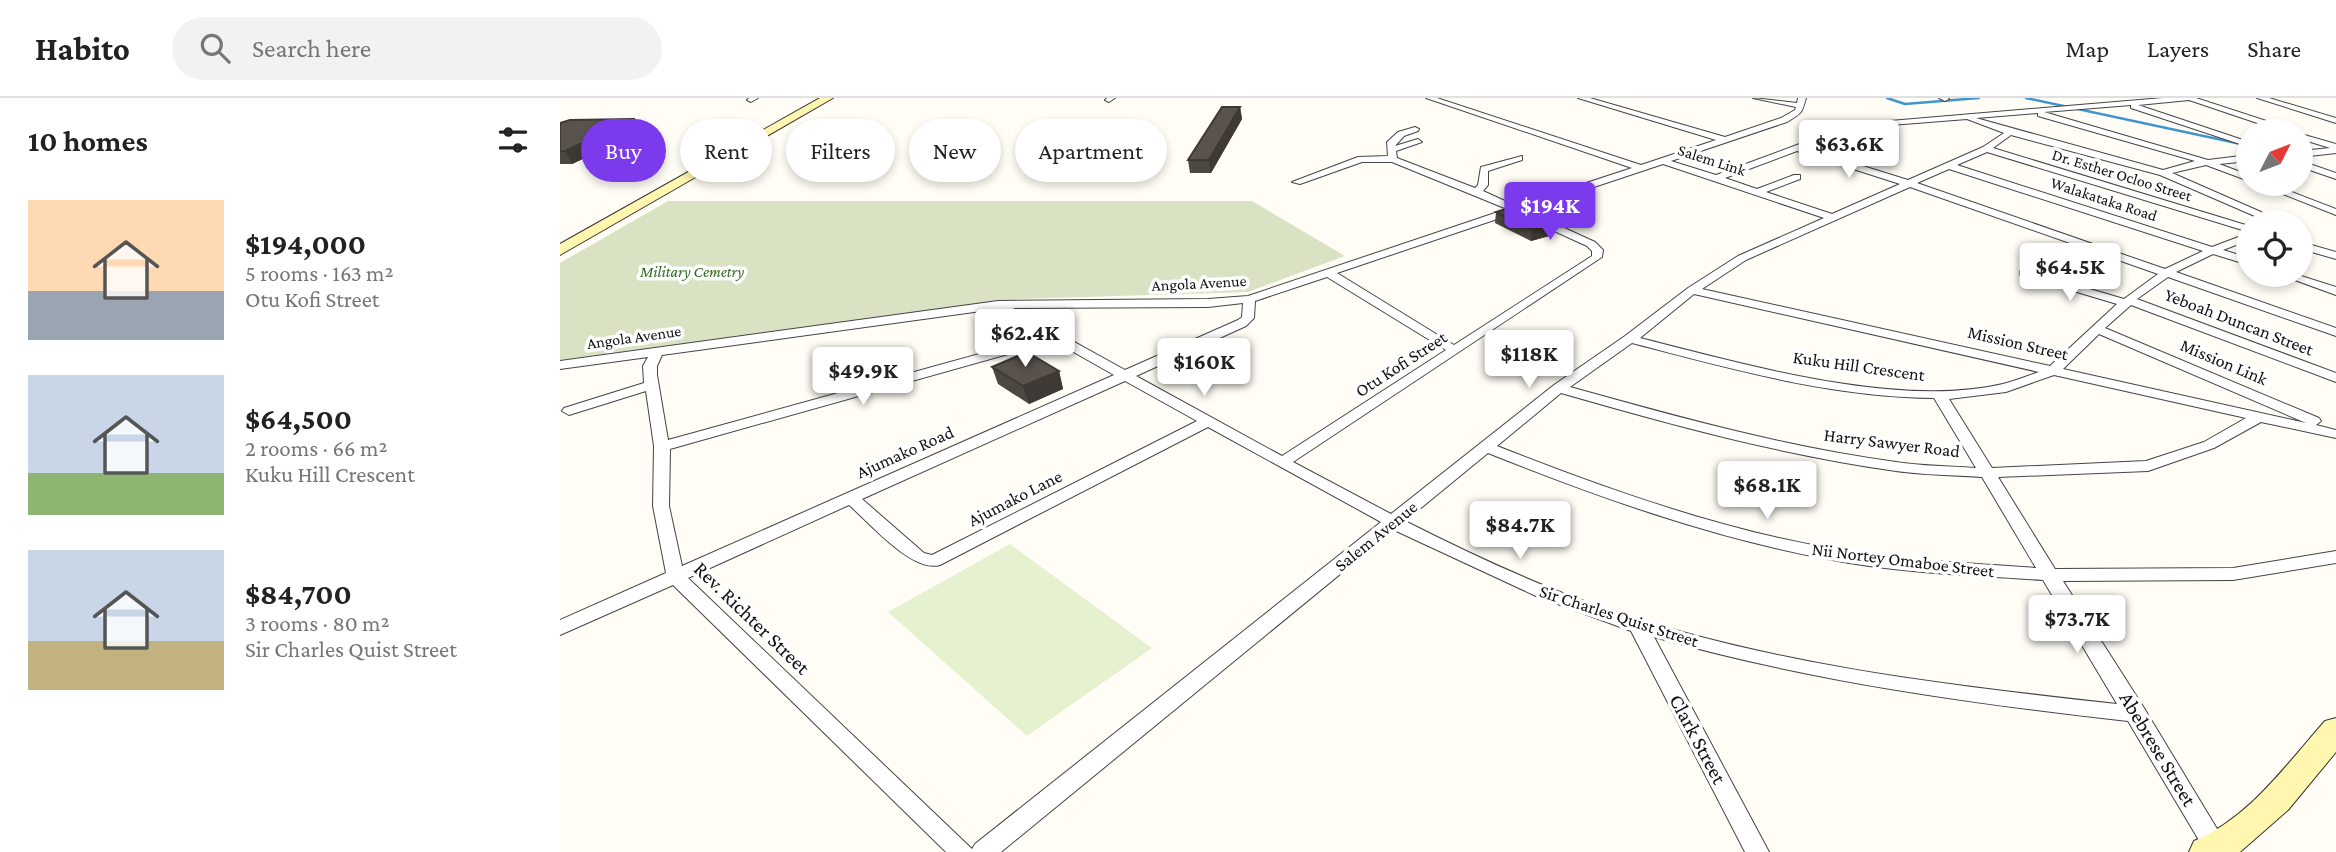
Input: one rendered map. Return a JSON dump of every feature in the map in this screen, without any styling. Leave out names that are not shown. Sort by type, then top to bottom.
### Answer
[{"type":"main road","points":[[560,250],[828,98]]},
{"type":"main road","points":[[2215,851],[2259,817],[2336,730]]},
{"type":"street","points":[[1430,98],[1641,168]]},
{"type":"street","points":[[1582,98],[1726,140]]},
{"type":"street","points":[[1757,98],[1802,102]]},
{"type":"street","points":[[1718,178],[1824,138],[1878,124],[2189,98],[2252,119]]},
{"type":"street","points":[[2261,98],[2336,121]]},
{"type":"street","name":"Angola Avenue","points":[[560,365],[998,304],[1208,303],[1249,299],[1784,120],[1802,102]]},
{"type":"street","points":[[2126,103],[2236,141]]},
{"type":"street","points":[[2034,112],[2236,173]]},
{"type":"street","points":[[1966,117],[2010,132],[2163,173],[2249,210]]},
{"type":"street","points":[[1392,155],[1390,144],[1415,129]]},
{"type":"street","name":"Salem Avenue","points":[[983,852],[1559,388],[1630,339],[1692,290],[1742,258],[1830,217],[1912,184],[1986,149],[2010,132]]},
{"type":"street","points":[[2314,141],[2336,149]]},
{"type":"street","points":[[1297,182],[1361,159],[1392,155],[1419,142]]},
{"type":"street","points":[[1796,148],[1912,184],[2336,332]]},
{"type":"street","name":"Dr. Esther Ocloo Street","points":[[1986,149],[2236,225]]},
{"type":"street","points":[[2314,152],[2336,149]]},
{"type":"street","points":[[1392,155],[1517,210]]},
{"type":"street","points":[[1477,192],[1483,185],[1484,169],[1519,158]]},
{"type":"street","points":[[2163,173],[2206,162],[2236,159]]},
{"type":"street","name":"Salem Link","points":[[1664,161],[1830,217]]},
{"type":"street","name":"Walakataka Road","points":[[1950,166],[2236,258]]},
{"type":"street","points":[[2314,168],[2336,176]]},
{"type":"street","points":[[1758,192],[1797,177]]},
{"type":"street","points":[[2294,196],[2336,212]]},
{"type":"street","name":"Otu Kofi Street","points":[[1283,463],[1597,257],[1598,250],[1591,244],[1517,210]]},
{"type":"street","name":"Kuku Hill Crescent","points":[[1630,339],[1814,382],[1864,390],[1940,396],[2006,387],[2053,371],[2127,301],[2165,272],[2236,241]]},
{"type":"street","points":[[2313,249],[2336,256]]},
{"type":"street","points":[[1329,273],[1454,350]]},
{"type":"street","name":"Yeboah Duncan Street","points":[[2024,273],[2127,301],[2334,375]]},
{"type":"street","points":[[2313,283],[2336,291]]},
{"type":"street","name":"Mission Street","points":[[1692,290],[2336,432]]},
{"type":"street","name":"Ajumako Road","points":[[560,628],[1242,323],[1248,318],[1249,299]]},
{"type":"street","name":"Sir Charles Quist Street","points":[[998,304],[1392,523],[1518,582],[1638,626],[1737,653],[1884,682],[2137,714]]},
{"type":"street","name":"Mission Link","points":[[2098,329],[2336,432]]},
{"type":"street","points":[[662,446],[1055,337]]},
{"type":"street","name":"Rev. Richter Street","points":[[658,351],[650,366],[651,385],[662,446],[661,506],[675,576],[962,852]]},
{"type":"street","points":[[569,411],[651,385]]},
{"type":"street","name":"Harry Sawyer Road","points":[[1559,388],[1695,427],[1805,451],[1898,467],[1986,472],[2148,466],[2209,445],[2260,416]]},
{"type":"street","name":"Abebrese Street","points":[[1940,396],[2137,714],[2215,851]]},
{"type":"street","name":"Ajumako Lane","points":[[850,497],[918,557],[934,561],[1209,421]]},
{"type":"street","name":"Nii Nortey Omaboe Street","points":[[1486,447],[1584,486],[1746,536],[1829,554],[1915,565],[2052,575],[2233,574],[2336,557]]},
{"type":"street","name":"Clark Street","points":[[1638,626],[1757,852]]},
{"type":"green space","name":"Military Cemetry","points":[[668,201],[1252,201],[1345,256],[1248,292],[1019,299],[560,360],[560,263]]},
{"type":"green space","points":[[1010,544],[1152,648],[1027,736],[888,612]]},
{"type":"building","points":[[1222,107],[1240,107],[1209,160],[1188,160]]},
{"type":"building","points":[[581,120],[581,144],[560,151],[560,123]]},
{"type":"building","points":[[1513,207],[1549,225],[1532,230],[1496,212]]},
{"type":"building","points":[[1027,352],[1059,371],[1023,386],[992,367]]},
{"type":"waterway","points":[[1887,98],[1905,104],[1979,98]]},
{"type":"waterway","points":[[2026,98],[2236,143]]}]
